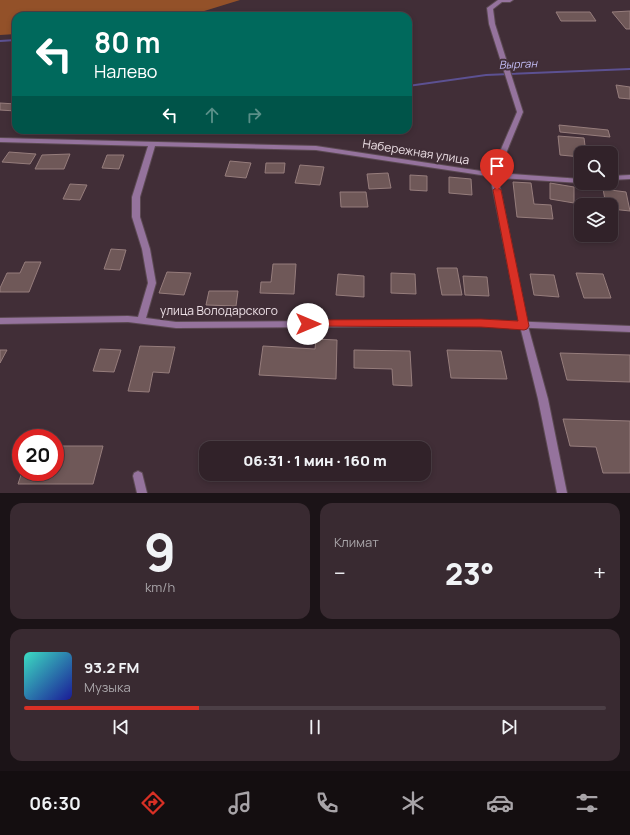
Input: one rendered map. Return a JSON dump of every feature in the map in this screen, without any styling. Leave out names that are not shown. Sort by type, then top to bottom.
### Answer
[{"type":"street","points":[[510,0],[501,0],[490,8],[492,24],[520,112],[494,175],[524,326],[543,399],[562,493]]},
{"type":"street","name":"Набережная улица","points":[[0,140],[316,148],[494,175],[574,181]]},
{"type":"street","points":[[142,321],[152,283],[146,249],[136,217],[136,197],[152,144]]},
{"type":"street","points":[[618,178],[630,177]]},
{"type":"street","name":"улица Володарского","points":[[0,321],[128,320],[176,325],[481,323],[524,326],[630,329]]},
{"type":"street","points":[[138,476],[142,493]]},
{"type":"shaded area","points":[[0,0],[240,0],[201,12],[12,12],[12,34],[0,35]]},
{"type":"building","points":[[630,11],[630,29],[626,29],[612,12]]},
{"type":"building","points":[[556,12],[590,12],[596,21],[561,21]]},
{"type":"building","points":[[616,85],[630,87],[630,99],[619,98]]},
{"type":"building","points":[[0,103],[12,104],[12,111],[0,110]]},
{"type":"building","points":[[559,125],[608,130],[610,137],[560,132]]},
{"type":"building","points":[[558,136],[584,138],[585,146],[574,146],[574,156],[560,155]]},
{"type":"building","points":[[9,152],[36,154],[30,164],[2,162]]},
{"type":"building","points":[[70,154],[64,169],[35,169],[42,155]]},
{"type":"building","points":[[107,155],[124,155],[119,169],[102,168]]},
{"type":"building","points":[[230,161],[251,163],[246,178],[225,176]]},
{"type":"building","points":[[266,163],[285,163],[284,173],[265,173]]},
{"type":"building","points":[[300,165],[324,167],[320,185],[295,183]]},
{"type":"building","points":[[388,173],[391,188],[369,189],[367,174]]},
{"type":"building","points":[[410,175],[427,176],[427,191],[410,190]]},
{"type":"building","points":[[449,177],[471,179],[472,195],[449,193]]},
{"type":"building","points":[[513,182],[531,183],[534,204],[551,205],[553,219],[517,217]]},
{"type":"building","points":[[550,183],[574,187],[574,203],[550,199]]},
{"type":"building","points":[[70,184],[87,185],[80,200],[63,199]]},
{"type":"building","points":[[603,190],[626,192],[630,211],[618,210],[618,198],[605,198]]},
{"type":"building","points":[[340,192],[366,192],[368,207],[341,207]]},
{"type":"building","points":[[111,249],[126,250],[120,270],[104,269]]},
{"type":"building","points":[[25,262],[41,262],[29,292],[0,292],[0,288],[7,273],[20,273]]},
{"type":"building","points":[[273,264],[296,264],[294,294],[260,293],[261,282],[271,282]]},
{"type":"building","points":[[437,268],[457,268],[462,295],[442,295]]},
{"type":"building","points":[[167,272],[191,273],[184,295],[159,293]]},
{"type":"building","points":[[391,273],[415,274],[416,294],[391,293]]},
{"type":"building","points":[[576,273],[603,274],[611,298],[584,298]]},
{"type":"building","points":[[338,274],[364,276],[364,297],[336,295]]},
{"type":"building","points":[[530,274],[554,275],[559,297],[534,295]]},
{"type":"building","points":[[463,276],[487,277],[489,296],[465,295]]},
{"type":"building","points":[[209,291],[238,291],[236,306],[206,305]]},
{"type":"building","points":[[316,339],[337,340],[336,379],[259,375],[263,346],[315,349]]},
{"type":"building","points":[[140,346],[175,347],[169,373],[153,372],[149,392],[128,391]]},
{"type":"building","points":[[100,349],[121,350],[114,372],[93,371]]},
{"type":"building","points":[[0,350],[7,350],[0,363]]},
{"type":"building","points":[[354,350],[410,351],[412,386],[393,385],[392,369],[354,368]]},
{"type":"building","points":[[447,350],[501,351],[507,379],[451,378]]},
{"type":"building","points":[[560,353],[630,355],[630,382],[567,380]]},
{"type":"building","points":[[563,419],[630,421],[630,473],[603,473],[596,447],[570,446]]},
{"type":"building","points":[[64,446],[103,446],[93,484],[18,484],[19,481],[64,481]]},
{"type":"waterway","name":"Вырган","points":[[0,41],[12,40]]},
{"type":"waterway","name":"Вырган","points":[[412,85],[486,75],[630,69]]},
{"type":"route","points":[[308,324],[481,323],[524,326],[497,190]]}]
